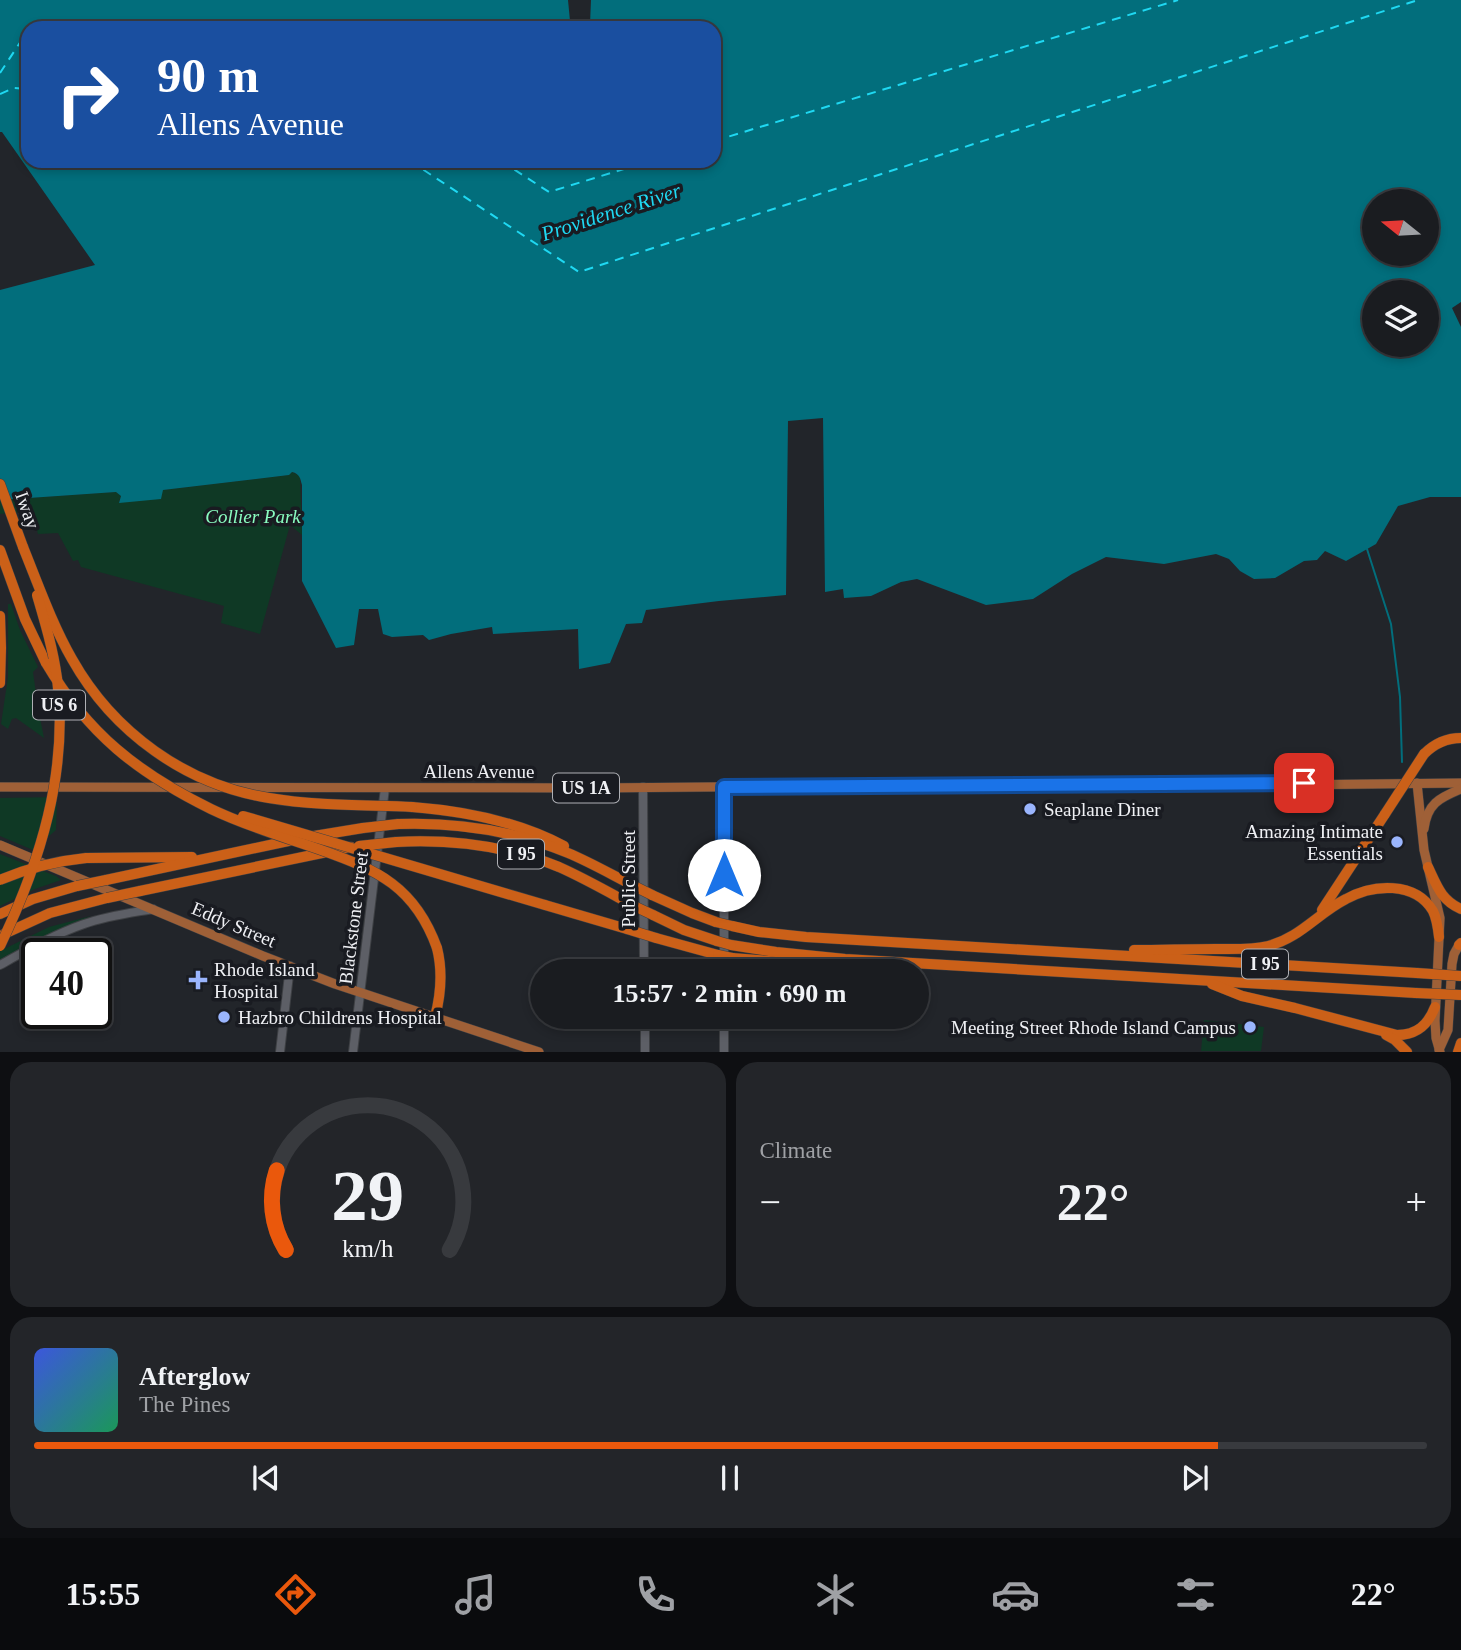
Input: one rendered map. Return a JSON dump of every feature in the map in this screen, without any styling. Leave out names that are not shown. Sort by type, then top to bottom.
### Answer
[{"type":"highway","name":"Iway","points":[[0,484],[23,547]]},
{"type":"highway","points":[[23,547],[62,641],[86,681],[115,718],[181,768],[212,782],[257,796],[292,801],[412,807],[463,813],[522,828],[556,841],[593,864]]},
{"type":"highway","name":"US 6","points":[[0,946],[26,886],[41,842],[54,785],[60,738],[53,656],[23,547]]},
{"type":"highway","points":[[1,552],[25,619],[47,663],[79,711],[109,743],[155,778],[196,801],[237,820],[348,859],[376,872],[397,887],[415,906],[430,930],[437,948],[441,982],[435,1017]]},
{"type":"highway","points":[[0,617],[0,682]]},
{"type":"highway","points":[[1305,929],[1329,902],[1424,754],[1443,741],[1461,738]]},
{"type":"highway","points":[[196,801],[656,938],[718,955],[744,959]]},
{"type":"highway","name":"I 95","points":[[0,914],[33,899],[77,886],[325,833],[398,824],[439,824],[497,832],[543,844],[593,864],[692,913],[716,922],[771,933],[1461,975]]},
{"type":"highway","name":"I 95","points":[[0,936],[50,913],[107,898],[359,846],[428,841],[459,842],[526,855],[580,877],[684,930],[731,945],[776,953],[845,959]]},
{"type":"highway","points":[[0,880],[40,866],[86,858],[213,857]]},
{"type":"highway","points":[[1428,867],[1446,900],[1461,909]]},
{"type":"highway","points":[[1112,953],[1258,948],[1278,943],[1305,929],[1339,902],[1353,895],[1376,889],[1396,888],[1412,892],[1426,902],[1435,915],[1440,937]]},
{"type":"highway","name":"I 95","points":[[929,964],[1461,995]]},
{"type":"highway","points":[[1204,981],[1242,996],[1397,1035],[1411,1034],[1426,1024],[1435,1007]]},
{"type":"highway","points":[[1373,1030],[1395,1040],[1407,1052]]},
{"type":"highway","points":[[1458,1052],[1461,1043]]},
{"type":"main road","points":[[1417,783],[1422,841],[1439,912],[1435,1007],[1439,1051]]},
{"type":"main road","name":"Allens Avenue","points":[[0,787],[1461,783]]},
{"type":"main road","points":[[1422,841],[1431,807],[1441,798],[1461,789]]},
{"type":"main road","name":"Eddy Street","points":[[0,845],[290,966],[539,1052]]},
{"type":"main road","points":[[1439,1051],[1448,1030],[1452,964],[1460,944]]},
{"type":"street","name":"Public Street","points":[[643,787],[644,959]]},
{"type":"street","points":[[724,787],[724,959]]},
{"type":"street","name":"Blackstone Street","points":[[353,1052],[385,788]]},
{"type":"street","points":[[0,965],[83,924],[153,909]]},
{"type":"street","points":[[280,1052],[290,966]]},
{"type":"street","points":[[645,1029],[645,1052]]},
{"type":"street","points":[[724,1029],[724,1052]]},
{"type":"green space","name":"Collier Park","points":[[292,472],[300,476],[302,535],[290,525],[260,634],[221,623],[224,606],[81,567],[78,560],[73,561],[58,533],[38,534],[31,511],[0,514],[0,500],[116,492],[121,496],[119,502],[163,490],[289,475]]},
{"type":"green space","points":[[8,604],[11,604],[38,667],[33,672],[44,738],[16,718],[12,719],[8,729],[1,724],[8,677]]},
{"type":"green space","points":[[57,797],[56,830],[33,850],[0,836],[0,798]]},
{"type":"green space","points":[[0,854],[56,876],[61,880],[0,906]]},
{"type":"green space","points":[[91,916],[47,938],[27,938],[49,927]]},
{"type":"green space","points":[[21,941],[21,951],[0,961],[0,951]]},
{"type":"green space","points":[[1204,1020],[1264,1027],[1261,1051],[1201,1051]]},
{"type":"water","points":[[0,0],[568,0],[570,21],[21,21],[21,159],[0,132]]},
{"type":"water","name":"Providence River","points":[[591,0],[1461,0],[1461,302],[1452,308],[1461,327],[1461,497],[1430,497],[1398,506],[1376,544],[1346,561],[1325,551],[1317,560],[1304,561],[1275,578],[1254,579],[1240,571],[1229,559],[1216,554],[1164,564],[1106,557],[1072,574],[1033,599],[986,605],[917,579],[901,582],[871,596],[844,598],[843,589],[825,592],[823,418],[788,421],[786,595],[646,610],[642,623],[626,624],[610,663],[579,669],[578,629],[493,634],[492,627],[429,640],[423,635],[392,637],[383,634],[378,609],[359,609],[354,645],[336,648],[302,581],[302,485],[295,473],[163,490],[161,499],[119,503],[121,496],[116,492],[0,500],[0,290],[95,265],[27,168],[721,168],[721,21],[590,21]]},
{"type":"waterway","points":[[1367,549],[1391,624],[1400,697],[1402,762]]},
{"type":"ferry route","points":[[721,139],[1178,0]]},
{"type":"ferry route","points":[[421,168],[579,272],[1418,0]]},
{"type":"ferry route","points":[[0,73],[21,41]]},
{"type":"ferry route","points":[[0,94],[14,88],[21,88]]},
{"type":"ferry route","points":[[512,168],[549,192],[627,168]]},
{"type":"place","name":"Seaplane Diner","points":[[1030,809]]},
{"type":"place","name":"Amazing Intimate Essentials","points":[[1397,842]]},
{"type":"place","name":"Rhode Island Hospital","points":[[198,980]]},
{"type":"place","name":"Hazbro Childrens Hospital","points":[[224,1017]]},
{"type":"place","name":"Meeting Street Rhode Island Campus","points":[[1250,1027]]},
{"type":"route","points":[[724,875],[724,787],[1304,783]]}]
